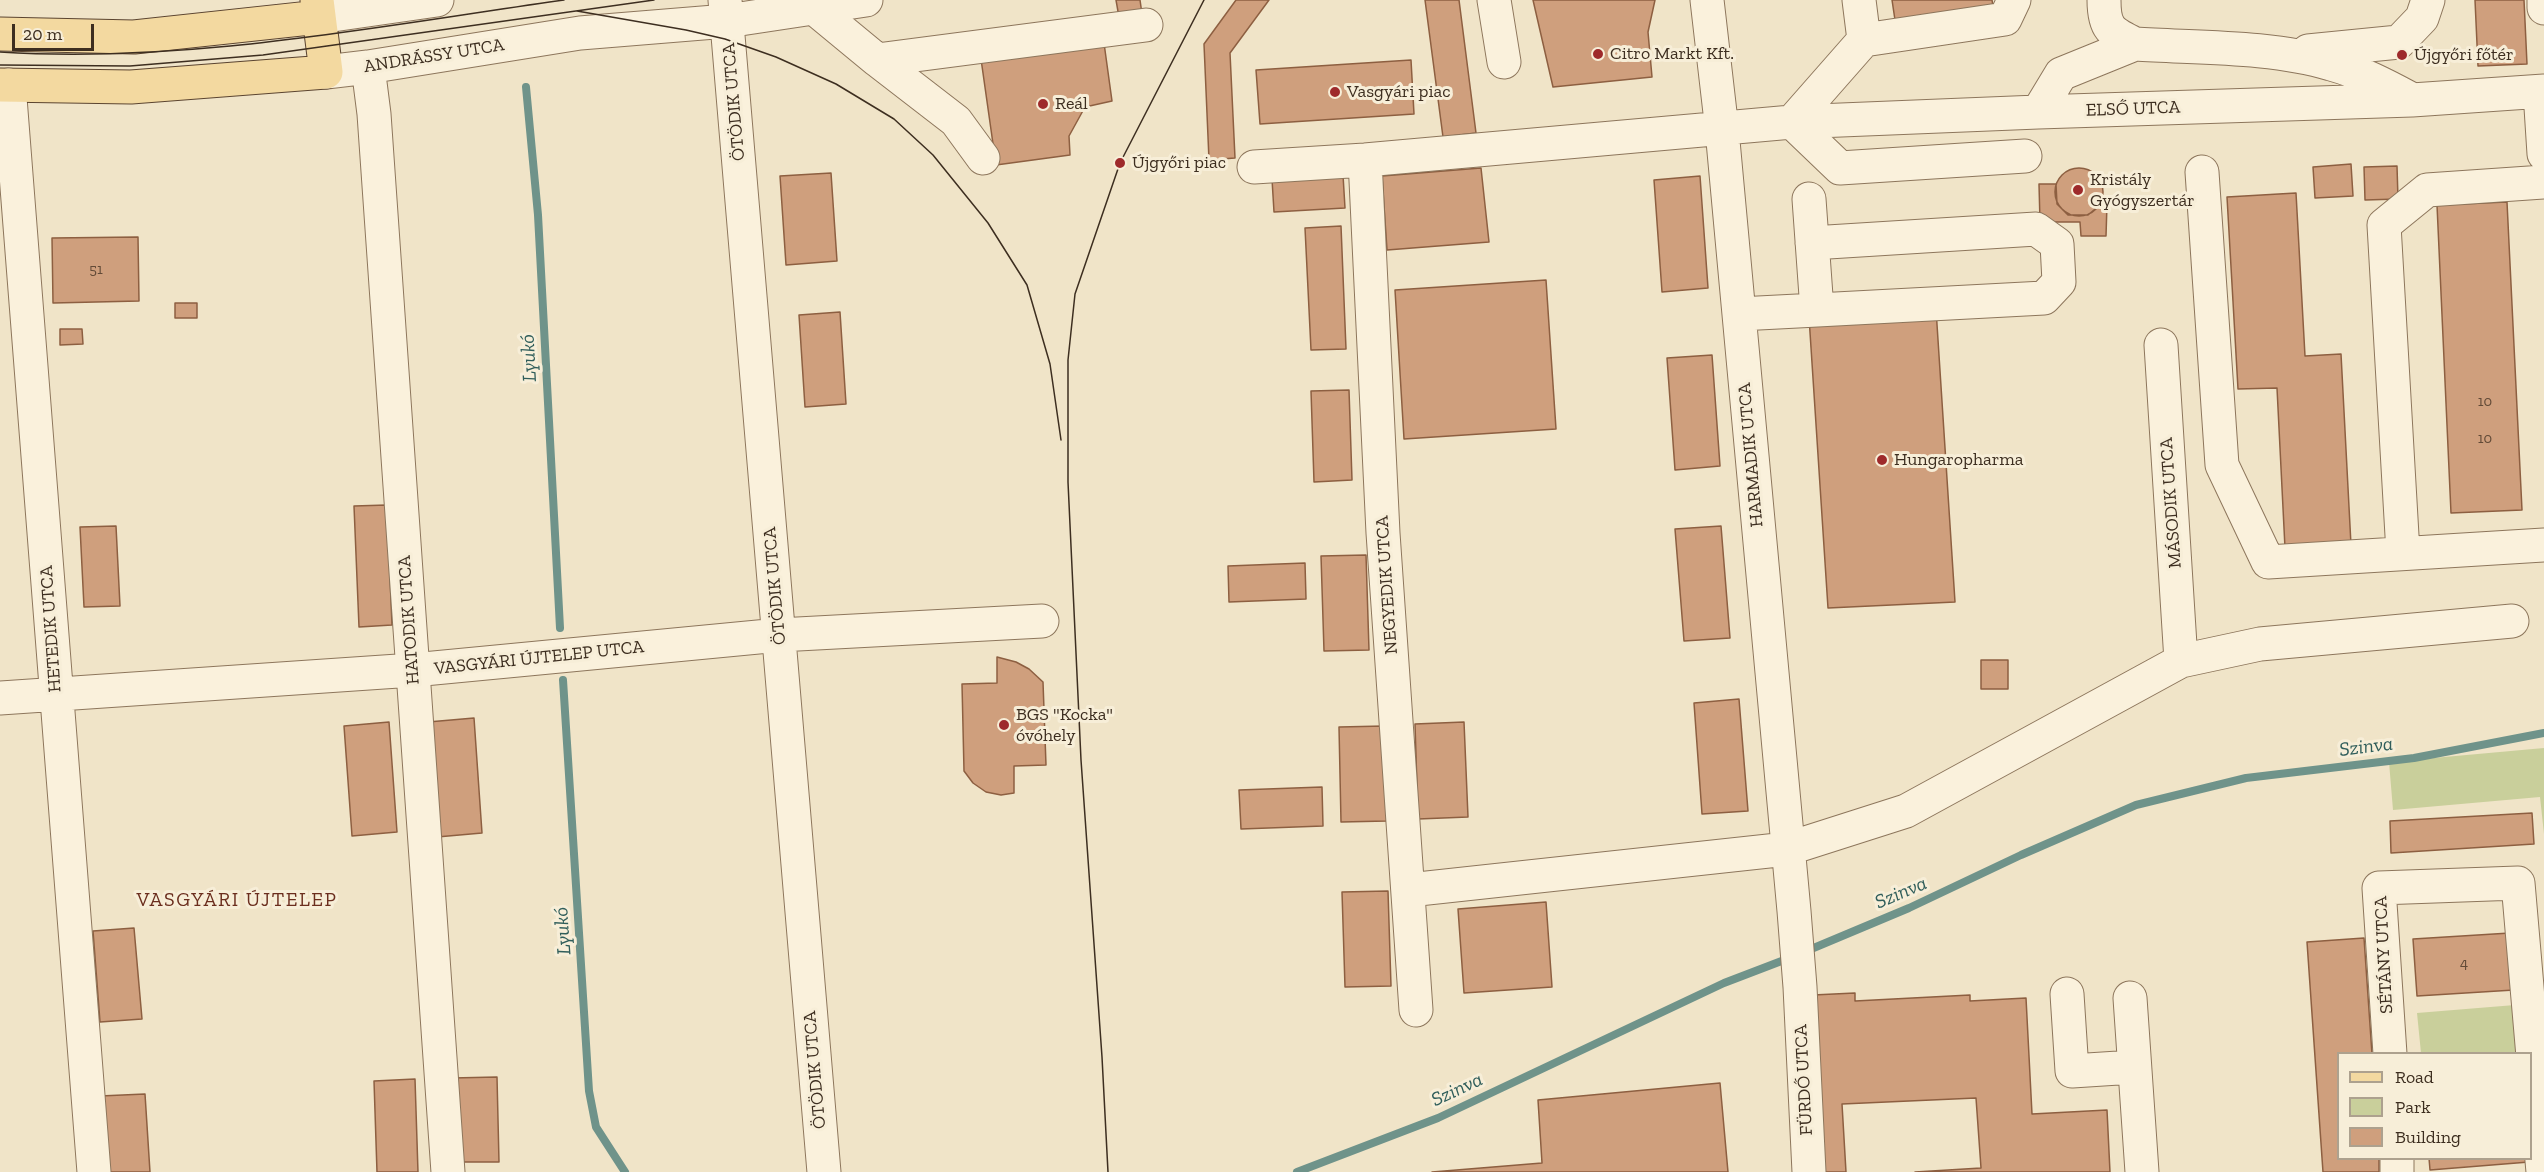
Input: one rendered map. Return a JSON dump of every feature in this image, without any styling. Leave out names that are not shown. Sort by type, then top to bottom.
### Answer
[{"type":"main road","points":[[0,34],[134,37],[318,9],[326,72]]},
{"type":"main road","name":"ANDRÁSSY UTCA","points":[[5,85],[130,87],[326,72]]},
{"type":"street","points":[[318,9],[437,0]]},
{"type":"street","name":"ANDRÁSSY UTCA","points":[[326,72],[726,11],[814,8],[866,0]]},
{"type":"street","points":[[1494,0],[1504,62]]},
{"type":"street","name":"HARMADIK UTCA","points":[[1707,0],[1722,130],[1794,911]]},
{"type":"street","points":[[1859,0],[1863,40]]},
{"type":"street","points":[[2014,0],[2005,19],[1863,40],[1792,122],[1840,168],[2025,156]]},
{"type":"street","points":[[2104,0],[2104,15],[2108,27],[2117,35],[2135,44],[2279,54],[2330,63],[2378,81],[2412,100]]},
{"type":"street","points":[[2279,54],[2399,42],[2422,18],[2428,0]]},
{"type":"street","points":[[2544,0],[2544,8]]},
{"type":"street","points":[[814,8],[877,60],[956,120],[983,158]]},
{"type":"street","name":"ÖTÖDIK UTCA","points":[[726,11],[824,1172]]},
{"type":"street","points":[[877,60],[1146,25]]},
{"type":"street","points":[[2038,112],[2061,74],[2135,44]]},
{"type":"street","name":"HATODIK UTCA","points":[[368,67],[374,114],[448,1172]]},
{"type":"street","name":"HETEDIK UTCA","points":[[5,85],[57,694],[94,1172]]},
{"type":"street","points":[[2542,92],[2544,154]]},
{"type":"street","name":"ELSŐ UTCA","points":[[1254,167],[1365,160],[1792,122],[2412,100],[2542,92]]},
{"type":"street","name":"NEGYEDIK UTCA","points":[[1365,160],[1383,533],[1416,1010]]},
{"type":"street","points":[[2202,172],[2222,465],[2268,562],[2544,544]]},
{"type":"street","points":[[2403,553],[2384,225],[2427,190],[2544,182]]},
{"type":"street","points":[[1809,199],[1816,310]]},
{"type":"street","points":[[1739,314],[2044,298],[2059,282],[2056,244],[2036,229],[1812,243]]},
{"type":"street","name":"MÁSODIK UTCA","points":[[2161,345],[2181,661]]},
{"type":"street","name":"VASGYÁRI ÚJTELEP UTCA","points":[[0,698],[413,670],[779,635],[1042,621]]},
{"type":"street","points":[[1409,890],[1787,849],[1906,811],[2181,661],[2260,644],[2512,621]]},
{"type":"street","name":"SÉTÁNY UTCA","points":[[2390,1052],[2379,888],[2518,883],[2543,1172]]},
{"type":"street","name":"FÜRDŐ UTCA","points":[[1794,911],[1809,1172]]},
{"type":"street","points":[[2067,994],[2072,1071],[2134,1067]]},
{"type":"street","points":[[2130,998],[2142,1172]]},
{"type":"green space","points":[[2544,748],[2544,834],[2540,797],[2393,810],[2389,762]]},
{"type":"green space","points":[[2515,1005],[2519,1052],[2421,1052],[2417,1013]]},
{"type":"building","points":[[1116,0],[1140,0],[1142,14],[1119,17]]},
{"type":"building","points":[[1236,0],[1269,0],[1230,53],[1235,158],[1209,160],[1204,44]]},
{"type":"building","points":[[1425,0],[1459,0],[1476,133],[1443,137]]},
{"type":"building","name":"Citro Markt Kft.","points":[[1533,0],[1655,0],[1648,32],[1652,77],[1553,87]]},
{"type":"building","points":[[1892,0],[1992,0],[1993,6],[1895,20]]},
{"type":"building","points":[[2475,0],[2524,0],[2527,64],[2478,66]]},
{"type":"building","name":"Reál","points":[[1104,43],[1112,101],[1085,107],[1069,136],[1070,155],[996,165],[981,59]]},
{"type":"building","name":"Vasgyári piac","points":[[1411,60],[1414,114],[1260,124],[1256,70]]},
{"type":"building","points":[[2351,164],[2353,196],[2315,198],[2313,167]]},
{"type":"building","points":[[2397,166],[2398,199],[2365,200],[2364,167]]},
{"type":"building","points":[[1481,168],[1489,242],[1387,250],[1382,176]]},
{"type":"building","points":[[2079,168],[2096,175],[2103,192],[2096,209],[2079,216],[2062,209],[2055,192],[2062,175]]},
{"type":"building","points":[[831,173],[837,261],[786,265],[780,176]]},
{"type":"building","points":[[1343,175],[1345,208],[1274,212],[1272,179]]},
{"type":"building","points":[[1700,176],[1708,288],[1662,292],[1654,180]]},
{"type":"building","points":[[2039,184],[2056,184],[2057,204],[2068,215],[2088,215],[2101,204],[2107,204],[2106,236],[2081,236],[2080,222],[2040,222]]},
{"type":"building","points":[[2296,193],[2305,356],[2341,354],[2351,545],[2285,548],[2277,388],[2238,389],[2227,197]]},
{"type":"building","points":[[2507,202],[2522,510],[2451,513],[2437,205]]},
{"type":"building","points":[[1341,226],[1346,349],[1311,350],[1305,228]]},
{"type":"building","points":[[138,237],[139,301],[53,303],[52,238]]},
{"type":"building","points":[[1546,280],[1556,429],[1404,439],[1395,290]]},
{"type":"building","points":[[175,303],[197,303],[197,318],[175,318]]},
{"type":"building","name":"Hungaropharma","points":[[1936,309],[1955,602],[1828,608],[1809,317]]},
{"type":"building","points":[[840,312],[846,404],[805,407],[799,315]]},
{"type":"building","points":[[60,329],[82,329],[83,344],[60,345]]},
{"type":"building","points":[[1712,355],[1720,466],[1675,470],[1667,358]]},
{"type":"building","points":[[1349,390],[1352,480],[1314,482],[1311,391]]},
{"type":"building","points":[[387,505],[392,625],[359,627],[354,506]]},
{"type":"building","points":[[116,526],[120,606],[84,607],[80,527]]},
{"type":"building","points":[[1721,526],[1730,638],[1684,641],[1675,529]]},
{"type":"building","points":[[1366,555],[1369,650],[1324,651],[1321,556]]},
{"type":"building","points":[[1305,563],[1306,599],[1229,602],[1228,566]]},
{"type":"building","name":"BGS \"Kocka\" óvóhely","points":[[997,657],[1016,662],[1029,669],[1043,682],[1046,765],[1014,766],[1014,793],[1001,795],[986,792],[973,783],[964,771],[962,684],[997,683]]},
{"type":"building","points":[[1981,660],[2008,660],[2008,689],[1981,689]]},
{"type":"building","points":[[1739,699],[1748,811],[1702,814],[1694,703]]},
{"type":"building","points":[[474,718],[482,833],[437,837],[428,722]]},
{"type":"building","points":[[389,722],[397,832],[352,836],[344,726]]},
{"type":"building","points":[[1464,722],[1468,817],[1418,819],[1415,724]]},
{"type":"building","points":[[1384,726],[1387,821],[1341,822],[1339,727]]},
{"type":"building","points":[[1322,787],[1323,826],[1241,829],[1239,790]]},
{"type":"building","points":[[2532,813],[2534,844],[2391,853],[2390,821]]},
{"type":"building","points":[[1388,891],[1391,986],[1345,987],[1342,892]]},
{"type":"building","points":[[1546,902],[1552,987],[1464,993],[1458,909]]},
{"type":"building","points":[[134,928],[142,1019],[100,1022],[93,931]]},
{"type":"building","points":[[2510,933],[2514,990],[2417,996],[2413,939]]},
{"type":"building","points":[[2364,938],[2372,1052],[2337,1052],[2337,1160],[2379,1160],[2379,1172],[2323,1172],[2307,942]]},
{"type":"building","points":[[1855,993],[1855,1001],[1970,995],[1970,1001],[2026,998],[2032,1114],[2107,1110],[2110,1172],[1915,1172],[1981,1168],[1976,1098],[1842,1104],[1846,1172],[1823,1172],[1813,995]]},
{"type":"building","points":[[497,1077],[499,1162],[454,1162],[452,1078]]},
{"type":"building","points":[[415,1079],[418,1172],[377,1172],[374,1081]]},
{"type":"building","points":[[1720,1083],[1728,1172],[1432,1172],[1542,1163],[1538,1100]]},
{"type":"building","points":[[145,1094],[150,1172],[105,1172],[100,1096]]},
{"type":"building","points":[[2429,1160],[2528,1160],[2529,1162],[2430,1170]]},
{"type":"waterway","name":"Lyukó","points":[[526,87],[538,215],[560,628]]},
{"type":"waterway","name":"Lyukó","points":[[563,680],[589,1091],[596,1127],[625,1172]]},
{"type":"waterway","name":"Szinva","points":[[1804,952],[1909,908],[2021,855],[2136,805],[2246,778],[2414,758],[2544,733]]},
{"type":"waterway","name":"Szinva","points":[[1297,1172],[1438,1118],[1724,983],[1792,957]]},
{"type":"tram line","points":[[0,52],[142,53],[212,48],[354,31],[564,0]]},
{"type":"tram line","points":[[0,65],[130,66],[263,55],[654,0]]},
{"type":"tram line","points":[[1108,1172],[1081,760],[1068,482],[1068,360],[1075,294],[1120,163],[1204,0]]},
{"type":"tram line","points":[[577,11],[725,39],[776,57],[836,84],[894,119],[933,155],[988,223],[1027,285],[1050,364],[1061,440]]},
{"type":"place","name":"Citro Markt Kft.","points":[[1598,54]]},
{"type":"place","name":"Újgyőri főtér","points":[[2402,55]]},
{"type":"place","name":"Vasgyári piac","points":[[1335,92]]},
{"type":"place","name":"Reál","points":[[1043,104]]},
{"type":"place","name":"Újgyőri piac","points":[[1120,163]]},
{"type":"place","name":"Kristály Gyógyszertár","points":[[2078,190]]},
{"type":"place","name":"Hungaropharma","points":[[1882,460]]},
{"type":"place","name":"BGS \"Kocka\" óvóhely","points":[[1004,725]]},
{"type":"district","name":"VASGYÁRI ÚJTELEP","points":[[237,900]]}]
